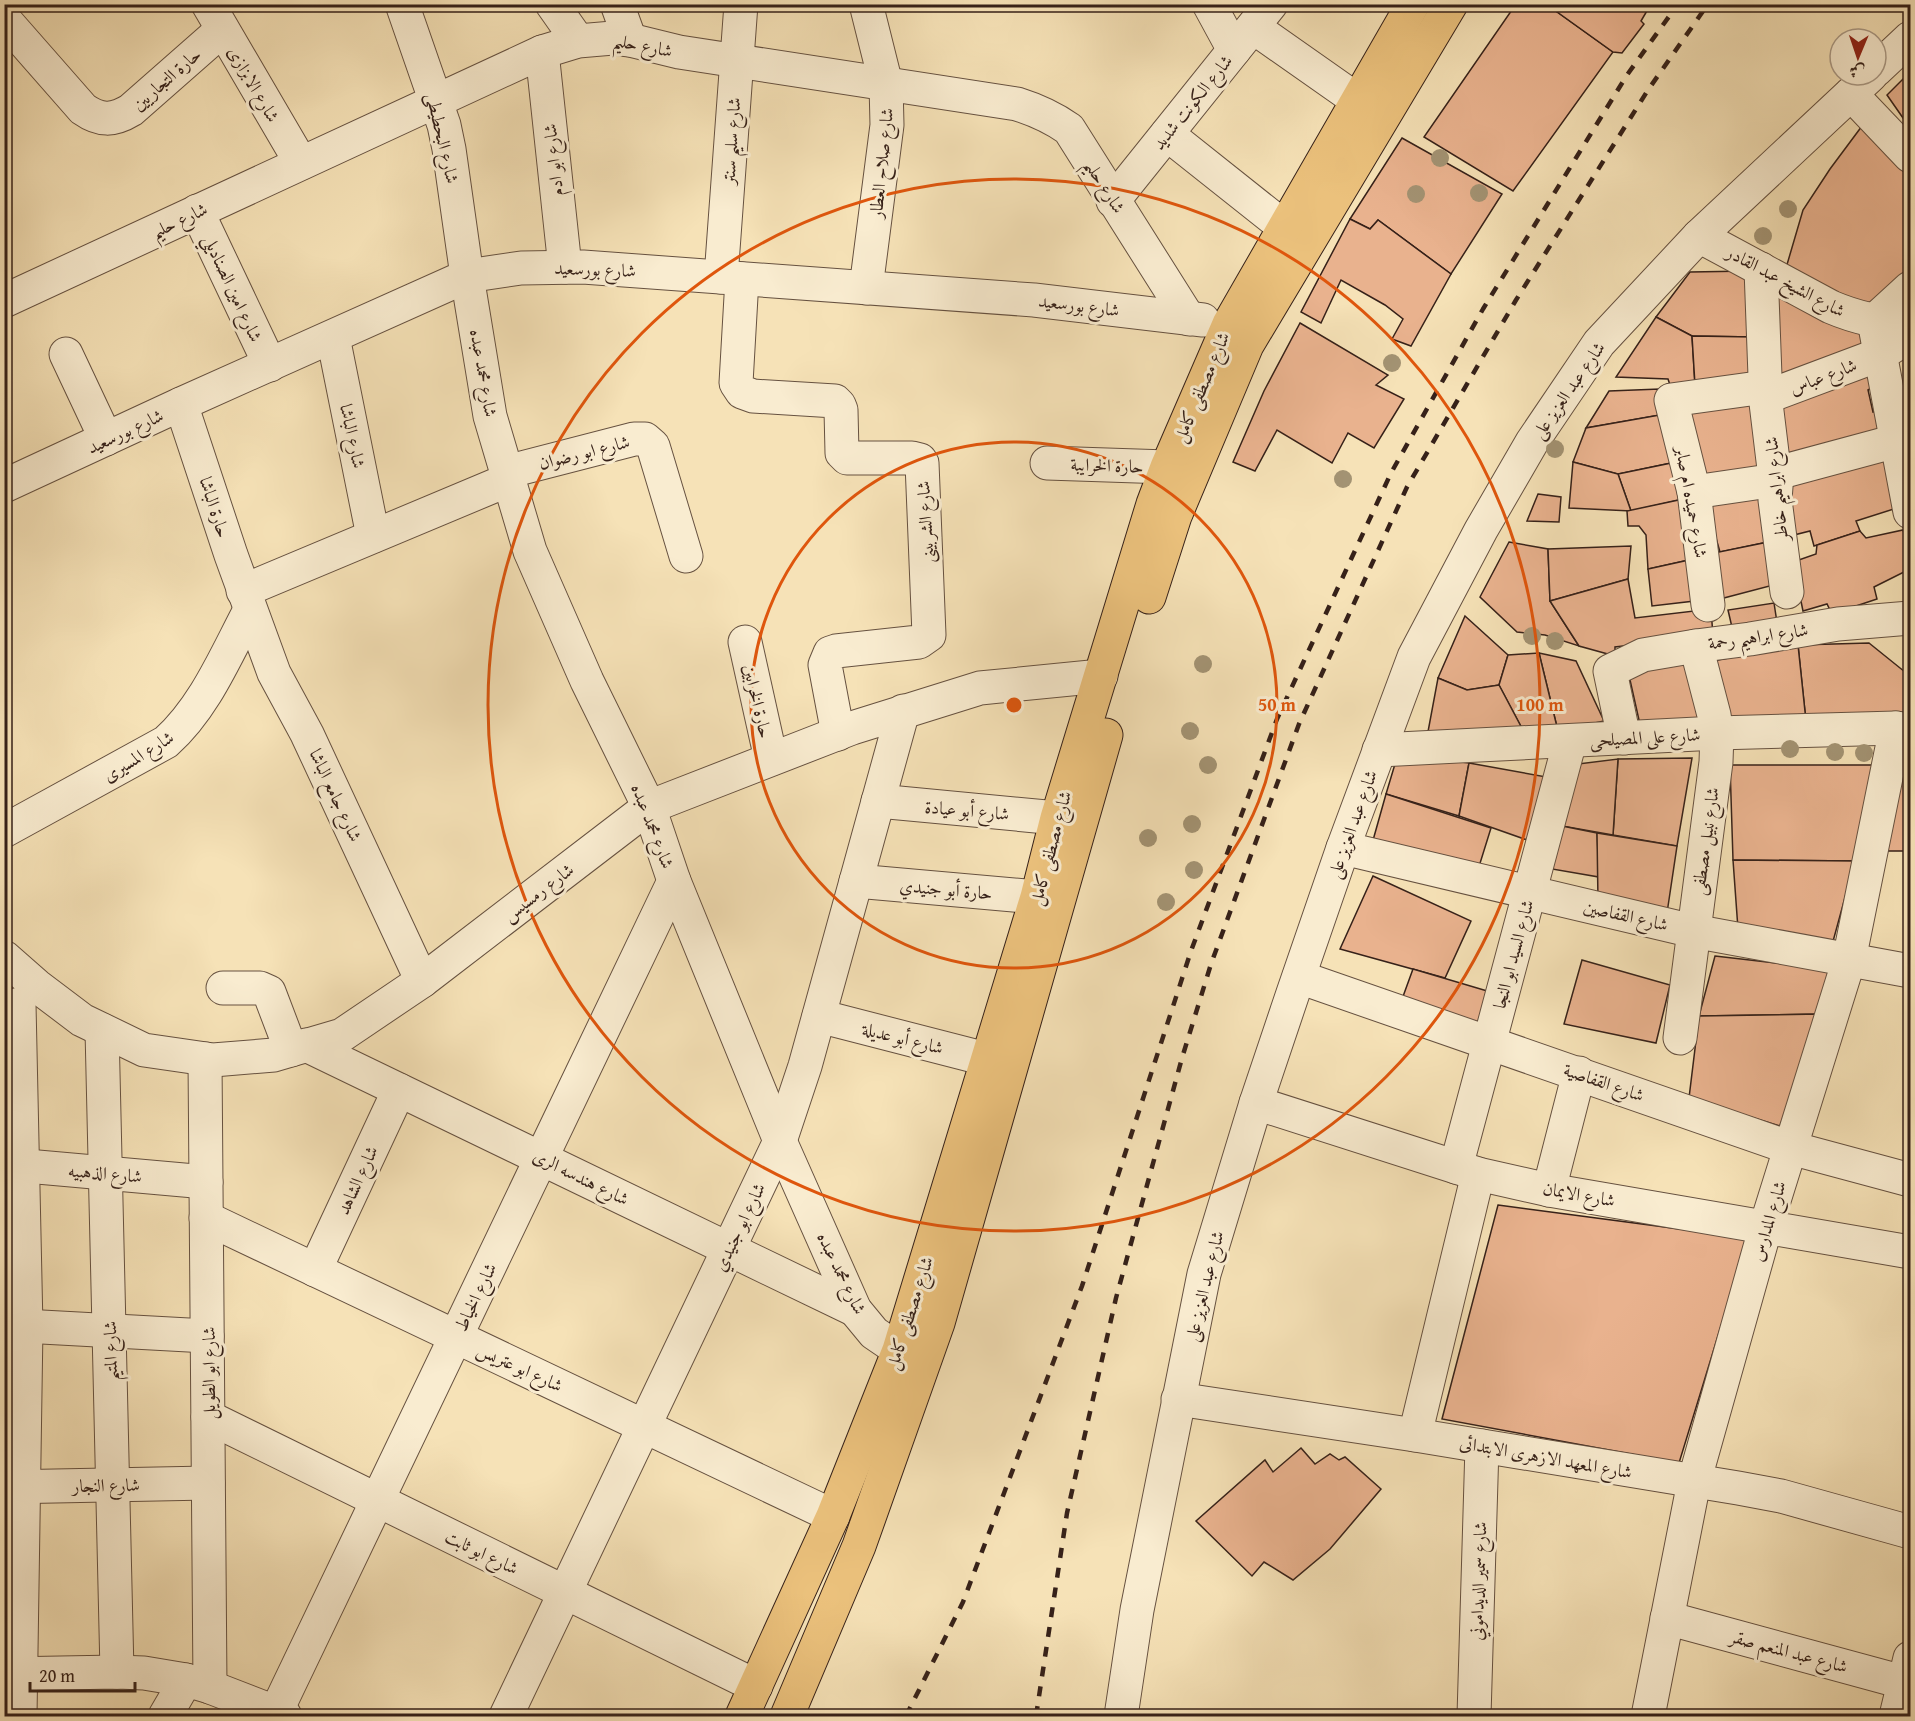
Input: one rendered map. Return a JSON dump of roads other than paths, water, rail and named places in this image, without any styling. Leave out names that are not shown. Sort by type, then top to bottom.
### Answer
[{"type":"main road","name":"شارع مصطفى كامل","points":[[742,1716],[833,1516],[899,1350],[1037,897],[1057,818],[1153,504],[1167,467],[1229,324],[1413,4]]},
{"type":"main road","name":"شارع مصطفى كامل","points":[[788,1716],[859,1546],[938,1323],[1119,688],[1174,516],[1246,345],[1451,4]]},
{"type":"street","name":"شارع البحطيطى","points":[[402,4],[436,100],[449,149],[467,276]]},
{"type":"street","points":[[552,4],[578,41]]},
{"type":"street","points":[[617,4],[630,39]]},
{"type":"street","name":"شارع صلاح العطار","points":[[866,4],[886,84],[887,125],[866,288]]},
{"type":"street","points":[[1209,4],[1252,27],[1358,100]]},
{"type":"street","name":"شارع سليم سنتر","points":[[731,278],[737,61],[745,6]]},
{"type":"street","name":"حارة التجاريين","points":[[4,19],[83,109],[94,116],[106,119],[119,117],[131,110],[216,12]]},
{"type":"street","name":"شارع الابزازى","points":[[216,12],[301,163]]},
{"type":"street","name":"شارع الكونت شديد","points":[[1113,201],[1252,27]]},
{"type":"street","name":"شارع حليم","points":[[4,301],[542,52],[578,41],[613,38],[630,39],[679,52],[1017,104],[1053,118],[1069,129],[1188,319]]},
{"type":"street","points":[[1888,59],[1911,38]]},
{"type":"street","name":"شارع ابو ادم","points":[[542,52],[565,267]]},
{"type":"street","name":"شارع عبد العزيز على","points":[[1121,1716],[1137,1610],[1204,1274],[1256,1103],[1343,848],[1414,657],[1481,530],[1532,441],[1599,343],[1700,236],[1858,87]]},
{"type":"street","points":[[1863,87],[1911,156]]},
{"type":"street","points":[[1167,134],[1284,227]]},
{"type":"street","name":"شارع امين الصناديلي","points":[[197,211],[270,365]]},
{"type":"street","name":"شارع الشيخ عبد القادر","points":[[1700,236],[1831,307],[1852,316],[1874,321],[1911,323]]},
{"type":"street","name":"شارع بورسعيد","points":[[4,486],[467,276],[521,268],[583,267],[1034,300],[1229,324]]},
{"type":"street","name":"شارع ابراهيم خاطر","points":[[1761,269],[1766,392],[1776,476],[1775,500],[1787,592]]},
{"type":"street","name":"شارع محمد عبده","points":[[467,276],[490,416],[530,551],[587,681],[649,807],[674,881],[780,1140],[855,1310],[874,1333],[899,1350]]},
{"type":"street","name":"شارع الشربينى","points":[[731,278],[736,383],[742,392],[753,396],[835,401],[841,410],[843,457],[912,458],[922,463],[930,635],[919,642],[830,653],[825,665],[838,734]]},
{"type":"street","points":[[1911,288],[1874,321],[1896,441],[1907,479],[1911,512]]},
{"type":"street","name":"شارع عباس","points":[[1766,392],[1881,354],[1911,335]]},
{"type":"street","name":"شارع الباشا","points":[[333,337],[374,536]]},
{"type":"street","points":[[66,354],[106,439]]},
{"type":"street","name":"شارع حميده ام صابر","points":[[1708,605],[1694,492],[1671,400],[1766,392]]},
{"type":"street","name":"حارة الباشا","points":[[182,404],[247,600]]},
{"type":"street","name":"شارع ابو رضوان","points":[[507,476],[634,439],[645,439],[653,446],[686,556]]},
{"type":"street","points":[[1694,492],[1776,476],[1896,441]]},
{"type":"street","name":"حارة الخرايبة","points":[[1047,463],[1167,467]]},
{"type":"street","points":[[247,600],[374,536],[507,476]]},
{"type":"street","name":"شارع المسيرى","points":[[4,831],[166,742],[182,728],[196,711],[247,600]]},
{"type":"street","name":"شارع جامع الباشا","points":[[247,600],[274,673],[307,734],[422,981]]},
{"type":"street","name":"شارع ابراهيم رحمة","points":[[1624,738],[1610,671],[1643,655],[1838,624],[1911,618]]},
{"type":"street","name":"حارة الخرابين","points":[[745,642],[771,759]]},
{"type":"street","name":"شارع نبيل مصطفى","points":[[1680,1038],[1716,762],[1717,733],[1696,646]]},
{"type":"street","name":"شارع رمسيس","points":[[4,957],[20,1003],[82,1020],[144,1050],[206,1059],[274,1055],[342,1035],[422,981],[649,807],[838,734],[903,711],[980,688],[1101,676]]},
{"type":"street","name":"شارع ابو جنيدي","points":[[506,1716],[780,1140],[819,1016],[903,711]]},
{"type":"street","name":"شارع على المصيلحى","points":[[1379,750],[1717,733],[1904,729]]},
{"type":"street","name":"شارع المدارس","points":[[1648,1716],[1694,1482],[1766,1226],[1849,960],[1904,729]]},
{"type":"street","name":"شارع السيد ابو النجا","points":[[1415,1435],[1467,1170],[1489,1043],[1570,741]]},
{"type":"street","name":"شارع أبو عيادة","points":[[878,801],[1057,818]]},
{"type":"street","name":"شارع القفاصين","points":[[1343,848],[1693,932],[1911,972]]},
{"type":"street","name":"شارع الخياط","points":[[281,1714],[378,1500],[674,881]]},
{"type":"street","name":"حارة أبو جنيدي","points":[[856,881],[1037,897]]},
{"type":"street","name":"شارع القفاصية","points":[[1299,977],[1791,1148],[1911,1180]]},
{"type":"street","points":[[223,988],[260,988],[269,992],[299,1048]]},
{"type":"street","points":[[20,1003],[14,1165],[13,1674],[20,1716]]},
{"type":"street","name":"شارع أبو عديلة","points":[[819,1016],[986,1059]]},
{"type":"street","name":"شارع المتيم","points":[[102,1030],[117,1672]]},
{"type":"street","name":"شارع هندسه الرى","points":[[299,1048],[399,1090],[855,1310]]},
{"type":"street","name":"شارع ابو الطويل","points":[[198,1683],[208,1484],[206,1059]]},
{"type":"street","points":[[1549,1190],[1579,1073]]},
{"type":"street","name":"شارع الشاهد","points":[[315,1270],[399,1090]]},
{"type":"street","name":"شارع الايمان","points":[[1256,1103],[1467,1170],[1549,1190],[1911,1252]]},
{"type":"street","name":"شارع الذهبيه","points":[[14,1165],[206,1182]]},
{"type":"street","name":"شارع ابو عتريس","points":[[206,1218],[833,1516]]},
{"type":"street","points":[[15,1326],[207,1336]]},
{"type":"street","name":"شارع المعهد الازهرى الابتدائى","points":[[1178,1400],[1415,1435],[1781,1496],[1911,1532]]},
{"type":"street","name":"شارع ابو ثابت","points":[[208,1417],[756,1686]]},
{"type":"street","name":"شارع سمير الديداموني","points":[[1474,1716],[1482,1446]]},
{"type":"street","name":"شارع النجار","points":[[14,1487],[208,1484]]},
{"type":"street","name":"شارع عبد المنعم صقر","points":[[1667,1618],[1908,1675]]},
{"type":"street","points":[[13,1674],[144,1673],[198,1683],[281,1714]]},
{"type":"street","points":[[1896,1716],[1908,1675]]},
{"type":"street","points":[[165,1716],[198,1683]]},
{"type":"railway","points":[[906,1716],[963,1602],[1082,1286],[1191,951],[1277,719],[1391,473],[1483,309],[1627,75],[1678,4]]},
{"type":"railway","points":[[1036,1716],[1067,1513],[1116,1298],[1182,1058],[1211,964],[1299,724],[1407,487],[1516,300],[1648,90],[1708,4]]}]
